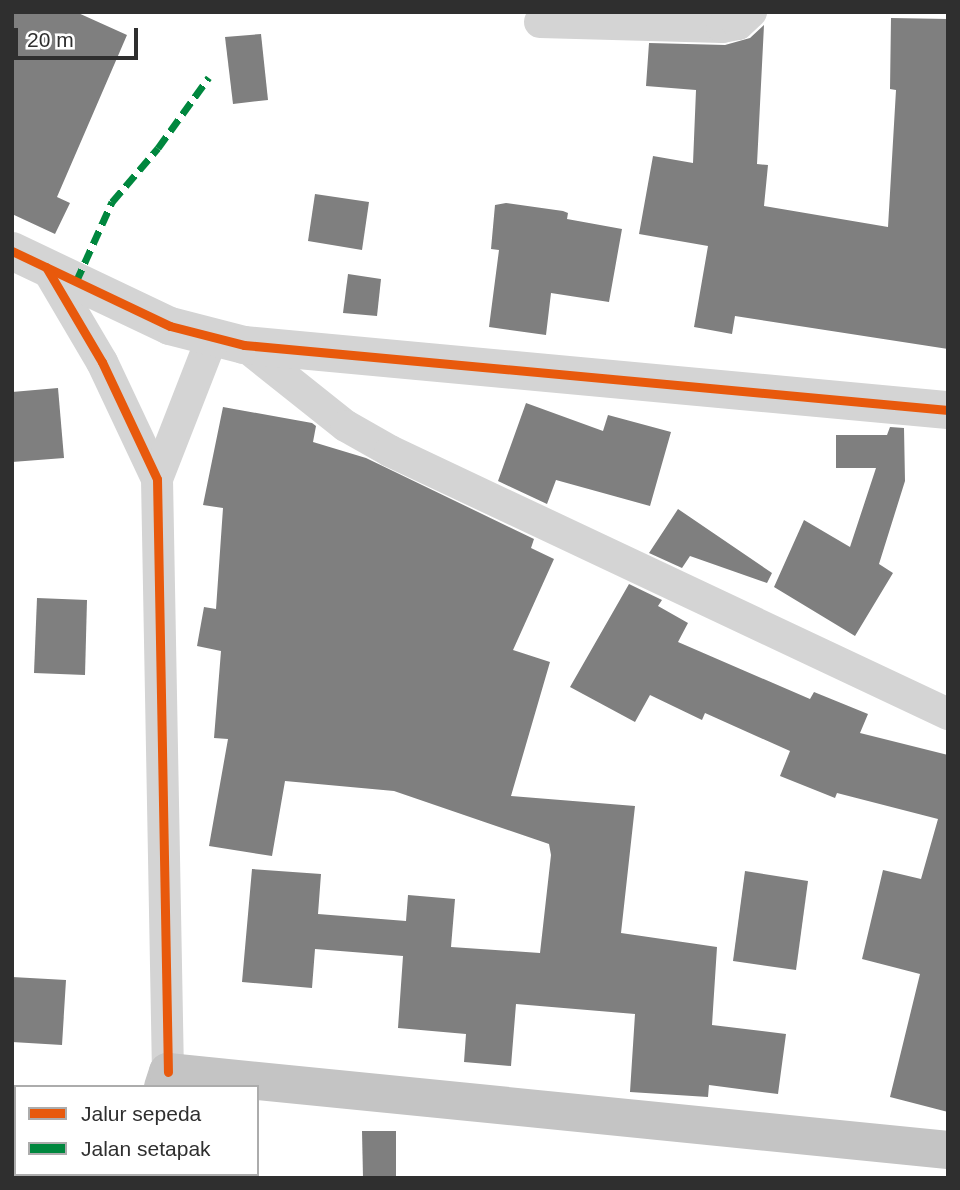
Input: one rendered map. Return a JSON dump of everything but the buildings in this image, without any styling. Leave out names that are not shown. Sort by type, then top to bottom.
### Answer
[{"type":"highway","points":[[166,1079],[232,1085]]},
{"type":"highway","points":[[259,1087],[948,1150]]},
{"type":"street","points":[[540,22],[722,27],[738,24],[751,12]]},
{"type":"street","points":[[12,251],[170,326],[228,341],[948,410]]},
{"type":"street","points":[[46,267],[102,362],[157,479],[166,1079]]},
{"type":"street","points":[[157,479],[228,341]]},
{"type":"street","points":[[228,341],[346,426],[390,450],[948,714]]},
{"type":"marked path","points":[[76,282],[112,202],[158,148],[209,77]]},
{"type":"cycle path","points":[[12,251],[170,326],[244,345],[948,410]]},
{"type":"cycle path","points":[[46,267],[102,362],[157,479],[168,1072]]}]
